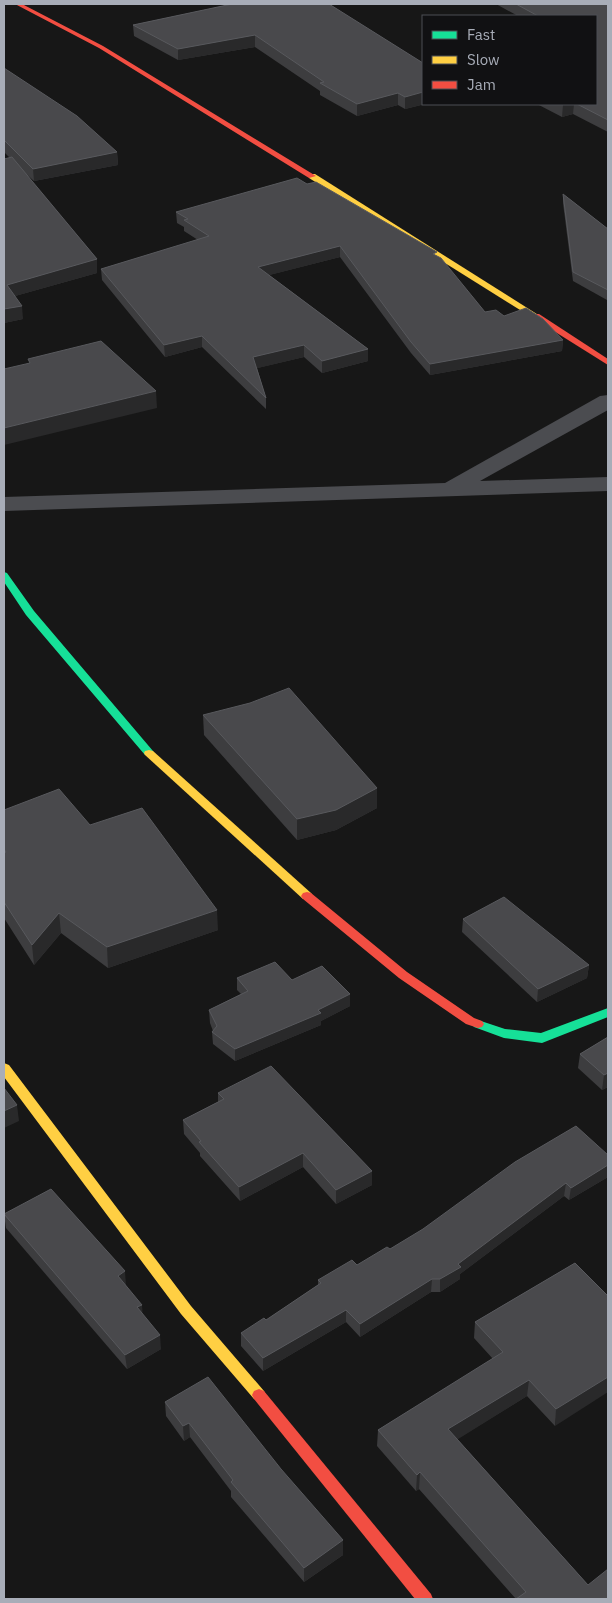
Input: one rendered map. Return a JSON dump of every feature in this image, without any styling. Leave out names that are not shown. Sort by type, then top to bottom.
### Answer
[{"type":"street","points":[[18,4],[101,47],[178,93],[501,293],[608,364]]},
{"type":"street","points":[[448,490],[608,401]]},
{"type":"street","points":[[4,504],[608,484]]},
{"type":"street","points":[[4,575],[30,613],[148,752],[311,899],[403,975],[470,1021],[504,1033],[542,1038],[608,1012]]},
{"type":"street","points":[[4,1068],[186,1310],[277,1415],[425,1599]]},
{"type":"building","points":[[232,4],[329,4],[422,62],[422,92],[405,97],[398,93],[357,104],[320,83],[324,82],[255,35],[178,49],[133,25]]},
{"type":"building","points":[[516,4],[608,4],[608,120],[579,105],[597,105],[597,15],[536,15]]},
{"type":"building","points":[[4,68],[77,116],[117,152],[33,169],[4,140]]},
{"type":"building","points":[[12,157],[97,259],[7,285],[22,306],[4,309],[4,159]]},
{"type":"building","points":[[297,178],[307,184],[316,182],[437,252],[433,254],[441,258],[485,312],[496,310],[504,316],[526,308],[543,319],[563,340],[430,364],[411,342],[340,246],[258,267],[368,349],[322,361],[304,345],[253,357],[266,398],[202,336],[164,345],[101,269],[209,236],[184,220],[188,219],[176,212]]},
{"type":"building","points":[[563,194],[608,229],[608,290],[573,272]]},
{"type":"building","points":[[101,341],[156,391],[4,428],[4,369],[30,363],[28,359]]},
{"type":"building","points":[[289,688],[377,788],[336,810],[297,819],[203,715],[250,703]]},
{"type":"building","points":[[59,789],[90,825],[142,808],[217,910],[107,947],[59,913],[32,945],[4,902],[4,853],[6,852],[4,849],[4,810]]},
{"type":"building","points":[[504,897],[589,965],[538,989],[463,919]]},
{"type":"building","points":[[275,962],[292,980],[322,966],[350,994],[318,1010],[321,1013],[235,1049],[212,1032],[217,1026],[209,1010],[248,991],[237,978]]},
{"type":"building","points":[[608,1037],[608,1073],[604,1075],[580,1054]]},
{"type":"building","points":[[271,1066],[372,1171],[336,1190],[303,1153],[239,1187],[199,1142],[201,1141],[183,1120],[224,1099],[218,1093]]},
{"type":"building","points":[[4,1088],[17,1105],[4,1111]]},
{"type":"building","points":[[576,1126],[608,1155],[608,1165],[571,1188],[566,1183],[458,1264],[461,1267],[440,1279],[432,1279],[360,1324],[346,1310],[263,1358],[241,1333],[264,1318],[266,1320],[321,1283],[318,1280],[352,1260],[357,1265],[387,1247],[390,1249],[423,1229],[515,1162]]},
{"type":"building","points":[[51,1189],[125,1271],[118,1276],[142,1305],[137,1307],[160,1335],[125,1355],[4,1214]]},
{"type":"building","points":[[575,1263],[608,1296],[608,1377],[556,1409],[529,1380],[448,1429],[588,1585],[608,1569],[608,1599],[516,1599],[526,1592],[420,1472],[417,1475],[378,1430],[503,1352],[475,1322]]},
{"type":"building","points":[[208,1377],[281,1469],[343,1540],[304,1568],[231,1482],[233,1480],[189,1423],[183,1426],[165,1402]]},
{"type":"traffic: fast","points":[[4,575],[30,613],[149,753]]},
{"type":"traffic: fast","points":[[478,1024],[504,1033],[542,1038],[608,1012]]},
{"type":"traffic: slow","points":[[312,176],[536,316]]},
{"type":"traffic: slow","points":[[149,753],[307,896]]},
{"type":"traffic: slow","points":[[4,1068],[186,1310],[259,1395]]},
{"type":"traffic: jam","points":[[18,4],[101,47],[312,176]]},
{"type":"traffic: jam","points":[[536,316],[608,363]]},
{"type":"traffic: jam","points":[[307,896],[403,975],[470,1021],[478,1024]]},
{"type":"traffic: jam","points":[[259,1395],[425,1599]]}]
